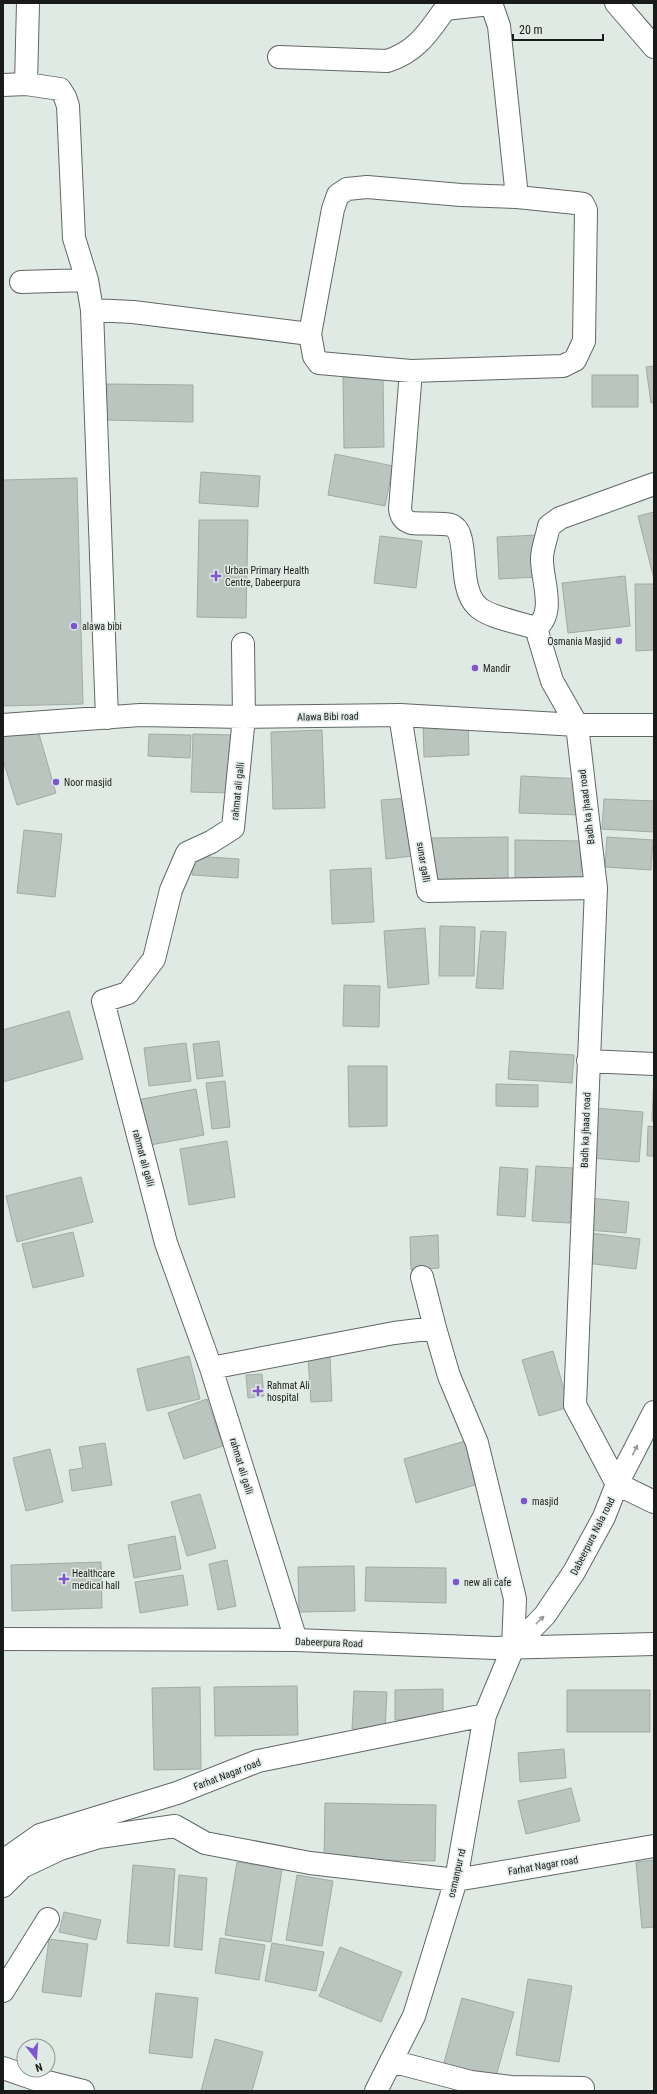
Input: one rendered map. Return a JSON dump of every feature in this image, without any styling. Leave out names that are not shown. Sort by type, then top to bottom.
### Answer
[{"type":"street","points":[[26,84],[28,3]]},
{"type":"street","points":[[279,58],[388,61],[403,56],[417,44],[428,33],[445,9],[491,3],[499,26],[517,197]]},
{"type":"street","points":[[616,3],[654,47]]},
{"type":"street","points":[[3,84],[26,84],[60,89],[68,106],[74,238],[87,280],[92,310],[107,718]]},
{"type":"street","points":[[367,187],[461,195],[517,197],[583,204],[586,210],[584,341],[575,360],[563,366],[550,368],[412,371],[319,363],[314,356],[310,334],[333,208],[338,195],[347,189],[367,187]]},
{"type":"street","points":[[22,282],[87,280]]},
{"type":"street","points":[[92,310],[133,312],[310,334]]},
{"type":"street","points":[[412,371],[400,509],[401,516],[406,522],[452,525],[458,531],[463,541],[465,585],[470,599],[485,613],[536,628]]},
{"type":"street","points":[[536,628],[543,623],[547,606],[542,557],[549,526],[560,518],[654,484]]},
{"type":"street","points":[[536,628],[552,681],[576,725]]},
{"type":"street","points":[[243,644],[244,717]]},
{"type":"street","name":"Alawa Bibi road","points":[[3,725],[140,715],[244,717],[400,715],[576,725],[654,725]]},
{"type":"street","name":"sunar galli","points":[[400,715],[428,891],[596,888]]},
{"type":"street","name":"rahmat ali galli","points":[[244,717],[233,828],[211,842],[187,853],[171,890],[154,959],[128,993],[103,1001],[166,1243],[211,1368],[296,1640]]},
{"type":"street","name":"Badh ka jhaad road","points":[[576,725],[596,888],[575,1405],[617,1484]]},
{"type":"street","points":[[588,1061],[654,1064]]},
{"type":"street","points":[[422,1277],[449,1376],[477,1443],[515,1599],[513,1648]]},
{"type":"street","points":[[211,1368],[394,1333],[435,1328]]},
{"type":"street","name":"Dabeerpura Nala road","points":[[513,1648],[546,1615],[574,1572],[604,1517],[617,1484],[654,1412]]},
{"type":"street","points":[[617,1484],[654,1502]]},
{"type":"street","name":"Dabeerpura Road","points":[[3,1639],[296,1640],[513,1648],[654,1644]]},
{"type":"street","name":"osmanpur rd","points":[[376,2091],[414,2016],[456,1880],[485,1715],[513,1648]]},
{"type":"street","name":"Farhat Nagar road","points":[[3,1861],[40,1835],[177,1793],[258,1761],[485,1715]]},
{"type":"street","name":"Farhat Nagar road","points":[[3,1886],[22,1867],[60,1849],[99,1837],[175,1826],[205,1843],[310,1862],[456,1880],[654,1846]]},
{"type":"street","points":[[3,1991],[48,1919]]},
{"type":"street","points":[[391,2062],[471,2082],[511,2087],[583,2088]]},
{"type":"street","points":[[3,2068],[34,2079],[83,2091]]},
{"type":"building","points":[[654,366],[654,403],[651,403],[646,367]]},
{"type":"building","points":[[592,375],[638,375],[638,407],[592,407]]},
{"type":"building","points":[[383,376],[384,447],[344,448],[343,377]]},
{"type":"building","points":[[107,384],[193,385],[193,422],[106,420]]},
{"type":"building","points":[[335,454],[393,466],[385,506],[328,495]]},
{"type":"building","points":[[201,472],[260,476],[258,507],[199,503]]},
{"type":"building","points":[[77,478],[83,704],[3,706],[3,480]]},
{"type":"building","points":[[654,512],[654,579],[638,516]]},
{"type":"building","points":[[199,520],[248,520],[246,618],[197,617]]},
{"type":"building","points":[[537,535],[539,577],[499,579],[497,537]]},
{"type":"building","points":[[380,536],[422,541],[416,588],[374,583]]},
{"type":"building","points":[[625,576],[630,626],[568,633],[562,583]]},
{"type":"building","points":[[635,584],[654,584],[654,650],[636,651]]},
{"type":"building","points":[[468,720],[469,755],[424,757],[423,721]]},
{"type":"building","points":[[37,727],[56,793],[17,805],[3,760],[3,737]]},
{"type":"building","points":[[322,730],[325,808],[273,809],[271,732]]},
{"type":"building","points":[[149,734],[191,735],[190,758],[148,756]]},
{"type":"building","points":[[193,734],[234,735],[233,793],[191,792]]},
{"type":"building","points":[[521,776],[583,779],[581,815],[519,813]]},
{"type":"building","points":[[408,798],[413,856],[386,859],[381,800]]},
{"type":"building","points":[[604,799],[654,801],[654,832],[602,829]]},
{"type":"building","points":[[24,830],[62,834],[55,897],[17,893]]},
{"type":"building","points":[[508,837],[508,879],[432,880],[432,838]]},
{"type":"building","points":[[607,837],[653,840],[651,870],[605,867]]},
{"type":"building","points":[[515,840],[581,841],[581,884],[515,885]]},
{"type":"building","points":[[193,856],[239,859],[238,878],[192,875]]},
{"type":"building","points":[[371,868],[374,922],[332,924],[330,870]]},
{"type":"building","points":[[440,926],[475,927],[474,976],[439,976]]},
{"type":"building","points":[[425,928],[429,984],[388,988],[384,931]]},
{"type":"building","points":[[481,931],[506,932],[503,989],[476,988]]},
{"type":"building","points":[[344,985],[380,986],[379,1027],[343,1026]]},
{"type":"building","points":[[69,1011],[83,1059],[3,1082],[3,1030]]},
{"type":"building","points":[[219,1041],[223,1076],[197,1079],[193,1044]]},
{"type":"building","points":[[186,1043],[191,1081],[149,1086],[144,1048]]},
{"type":"building","points":[[510,1051],[574,1055],[572,1083],[508,1079]]},
{"type":"building","points":[[348,1066],[387,1066],[387,1126],[349,1127]]},
{"type":"building","points":[[654,1073],[654,1121],[652,1121]]},
{"type":"building","points":[[225,1081],[230,1127],[212,1129],[206,1083]]},
{"type":"building","points":[[496,1084],[538,1085],[538,1107],[496,1106]]},
{"type":"building","points":[[196,1089],[204,1135],[145,1146],[137,1100]]},
{"type":"building","points":[[595,1108],[643,1112],[639,1162],[591,1158]]},
{"type":"building","points":[[648,1126],[654,1127],[654,1156],[647,1156]]},
{"type":"building","points":[[227,1141],[235,1197],[189,1205],[180,1149]]},
{"type":"building","points":[[536,1166],[573,1168],[570,1223],[532,1221]]},
{"type":"building","points":[[500,1167],[528,1169],[525,1217],[497,1215]]},
{"type":"building","points":[[81,1177],[93,1222],[17,1242],[6,1196]]},
{"type":"building","points":[[590,1198],[629,1202],[626,1233],[587,1230]]},
{"type":"building","points":[[73,1232],[84,1276],[33,1288],[22,1244]]},
{"type":"building","points":[[590,1233],[640,1239],[636,1269],[586,1263]]},
{"type":"building","points":[[438,1235],[439,1268],[411,1270],[410,1237]]},
{"type":"building","points":[[553,1351],[569,1407],[539,1416],[522,1360]]},
{"type":"building","points":[[189,1356],[200,1399],[147,1411],[137,1369]]},
{"type":"building","points":[[330,1357],[332,1401],[311,1402],[308,1358]]},
{"type":"building","points":[[262,1374],[264,1396],[248,1398],[246,1375]]},
{"type":"building","points":[[207,1399],[223,1446],[184,1459],[168,1413]]},
{"type":"building","points":[[465,1441],[478,1484],[416,1503],[404,1459]]},
{"type":"building","points":[[105,1443],[112,1485],[72,1491],[69,1470],[83,1468],[79,1447]]},
{"type":"building","points":[[50,1449],[63,1502],[26,1511],[13,1458]]},
{"type":"building","points":[[200,1494],[216,1548],[187,1556],[171,1502]]},
{"type":"building","points":[[175,1536],[181,1569],[134,1578],[128,1545]]},
{"type":"building","points":[[227,1560],[236,1606],[218,1610],[209,1564]]},
{"type":"building","points":[[101,1562],[102,1608],[12,1611],[11,1565]]},
{"type":"building","points":[[354,1566],[355,1611],[299,1612],[298,1567]]},
{"type":"building","points":[[366,1567],[446,1568],[446,1603],[365,1601]]},
{"type":"building","points":[[183,1575],[188,1605],[140,1613],[135,1582]]},
{"type":"building","points":[[297,1686],[298,1735],[215,1736],[214,1687]]},
{"type":"building","points":[[200,1687],[201,1769],[154,1770],[152,1688]]},
{"type":"building","points":[[443,1689],[443,1719],[395,1720],[395,1690]]},
{"type":"building","points":[[567,1690],[650,1690],[650,1732],[567,1732]]},
{"type":"building","points":[[354,1691],[387,1692],[385,1731],[352,1729]]},
{"type":"building","points":[[564,1749],[566,1778],[520,1782],[518,1753]]},
{"type":"building","points":[[571,1788],[580,1821],[526,1834],[518,1801]]},
{"type":"building","points":[[325,1803],[436,1805],[435,1861],[324,1859]]},
{"type":"building","points":[[654,1860],[654,1927],[642,1928],[636,1862]]},
{"type":"building","points":[[237,1862],[282,1869],[271,1942],[225,1935]]},
{"type":"building","points":[[133,1865],[175,1869],[169,1946],[127,1943]]},
{"type":"building","points":[[179,1875],[207,1878],[202,1950],[174,1947]]},
{"type":"building","points":[[297,1875],[333,1881],[322,1946],[286,1940]]},
{"type":"building","points":[[64,1912],[101,1920],[96,1940],[59,1932]]},
{"type":"building","points":[[220,1938],[265,1945],[259,1980],[215,1973]]},
{"type":"building","points":[[49,1939],[88,1944],[81,1997],[42,1992]]},
{"type":"building","points":[[272,1943],[324,1952],[316,1991],[265,1981]]},
{"type":"building","points":[[340,1947],[402,1972],[381,2022],[319,1996]]},
{"type":"building","points":[[528,1979],[572,1986],[559,2062],[516,2055]]},
{"type":"building","points":[[156,1993],[198,1998],[192,2058],[149,2053]]},
{"type":"building","points":[[462,1998],[514,2012],[495,2080],[443,2066]]},
{"type":"building","points":[[215,2039],[263,2052],[252,2091],[201,2091]]},
{"type":"place","name":"Urban Primary Health Centre, Dabeerpura","points":[[216,576]]},
{"type":"place","name":"alawa bibi","points":[[74,626]]},
{"type":"place","name":"Osmania Masjid","points":[[619,641]]},
{"type":"place","name":"Mandir","points":[[475,668]]},
{"type":"place","name":"Noor masjid","points":[[56,782]]},
{"type":"place","name":"Rahmat Ali hospital","points":[[258,1391]]},
{"type":"place","name":"masjid","points":[[524,1501]]},
{"type":"place","name":"Healthcare medical hall","points":[[64,1579]]},
{"type":"place","name":"new ali cafe","points":[[456,1582]]}]
